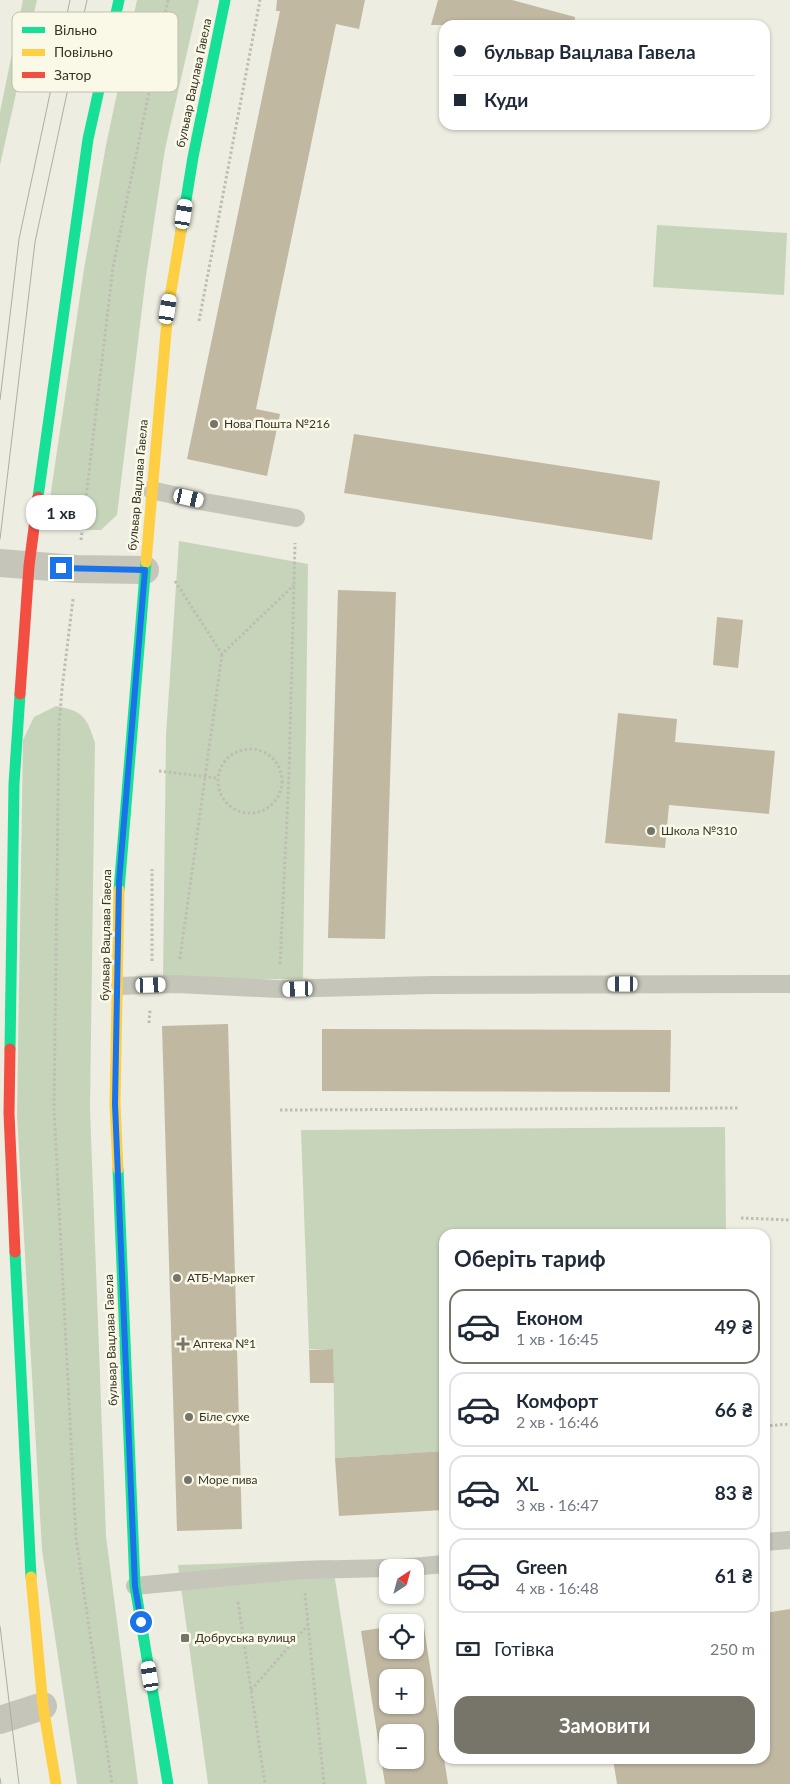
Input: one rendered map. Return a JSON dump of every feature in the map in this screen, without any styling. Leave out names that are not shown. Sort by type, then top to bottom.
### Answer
[{"type":"main road","name":"бульвар Вацлава Гавела","points":[[168,1784],[135,1586],[115,1104],[119,986],[119,882],[151,490],[168,309],[193,157],[225,0]]},
{"type":"main road","points":[[56,1784],[42,1706],[28,1549],[9,1112],[14,784],[29,566],[88,140],[99,92]]},
{"type":"street","points":[[0,563],[77,569],[145,570]]},
{"type":"street","points":[[0,1720],[42,1706]]},
{"type":"lane","points":[[151,490],[205,502],[296,518]]},
{"type":"lane","points":[[119,986],[177,984],[279,989],[441,985],[790,984]]},
{"type":"lane","points":[[770,1542],[790,1540]]},
{"type":"lane","points":[[424,1566],[439,1564]]},
{"type":"lane","points":[[135,1586],[302,1570],[379,1568]]},
{"type":"path","points":[[198,330],[260,0]]},
{"type":"path","points":[[112,1784],[76,1538],[54,1110],[60,724],[62,689],[113,267],[149,92]]},
{"type":"path","points":[[279,989],[289,775],[296,518]]},
{"type":"path","points":[[172,576],[222,654]]},
{"type":"path","points":[[177,984],[207,777],[222,654],[294,585]]},
{"type":"path","points":[[243,749],[256,749],[267,753],[275,761],[281,770],[282,781],[280,793],[273,803],[263,811],[251,814],[238,811],[226,803],[219,791],[217,778],[221,765],[230,754],[243,749]]},
{"type":"path","points":[[153,770],[217,778]]},
{"type":"path","points":[[282,781],[289,775]]},
{"type":"path","points":[[148,1033],[151,985],[152,868]]},
{"type":"path","points":[[280,1110],[740,1108]]},
{"type":"path","points":[[742,1218],[790,1220]]},
{"type":"path","points":[[770,1426],[790,1424]]},
{"type":"path","points":[[302,1570],[324,1784]]},
{"type":"path","points":[[234,1577],[265,1784]]},
{"type":"path","points":[[251,1690],[308,1625]]},
{"type":"green space","points":[[23,0],[37,0],[34,12],[21,12]]},
{"type":"green space","points":[[137,0],[199,0],[165,149],[146,276],[117,515],[101,530],[80,530],[58,524],[49,505],[84,269],[117,92],[178,92],[178,12],[134,12]]},
{"type":"green space","points":[[12,54],[12,92],[16,92],[0,165],[0,112]]},
{"type":"green space","points":[[657,225],[787,233],[784,295],[653,287]]},
{"type":"green space","points":[[179,541],[308,564],[303,979],[163,979],[166,735]]},
{"type":"green space","points":[[56,706],[72,710],[83,717],[95,743],[90,1109],[106,1536],[138,1784],[77,1784],[42,1550],[17,1116],[23,740],[34,717]]},
{"type":"green space","points":[[725,1127],[726,1229],[439,1229],[439,1451],[335,1458],[333,1349],[309,1349],[301,1130]]},
{"type":"green space","points":[[332,1560],[367,1784],[208,1784],[178,1565]]},
{"type":"building","points":[[277,0],[365,0],[359,29],[336,24],[256,409],[280,414],[267,476],[187,459],[280,11],[276,11]]},
{"type":"building","points":[[438,0],[512,0],[575,17],[575,20],[439,20],[439,25],[431,25]]},
{"type":"building","points":[[354,434],[660,481],[652,540],[344,493]]},
{"type":"building","points":[[338,590],[396,592],[385,939],[328,938]]},
{"type":"building","points":[[717,617],[743,620],[738,668],[713,665]]},
{"type":"building","points":[[618,713],[677,719],[675,742],[775,751],[769,814],[669,805],[665,848],[605,843]]},
{"type":"building","points":[[228,1024],[242,1529],[177,1531],[162,1026]]},
{"type":"building","points":[[322,1029],[671,1030],[670,1092],[322,1091]]},
{"type":"building","points":[[333,1349],[334,1383],[310,1383],[309,1350]]},
{"type":"building","points":[[439,1451],[439,1510],[339,1516],[335,1458]]},
{"type":"building","points":[[790,1609],[790,1784],[617,1784],[614,1764],[770,1764],[770,1612]]},
{"type":"building","points":[[379,1628],[379,1659],[424,1659],[424,1628],[439,1725],[439,1764],[445,1764],[448,1784],[385,1784],[383,1769],[424,1769],[424,1724],[379,1724],[379,1746],[361,1631]]},
{"type":"tram line","points":[[67,12],[70,0]]},
{"type":"tram line","points":[[84,12],[87,0]]},
{"type":"tram line","points":[[0,400],[19,239],[50,92]]},
{"type":"tram line","points":[[0,539],[35,242],[67,92]]},
{"type":"tram line","points":[[0,1626],[19,1784]]},
{"type":"tram line","points":[[0,1778],[1,1784]]},
{"type":"traffic: fast","points":[[116,12],[119,0]]},
{"type":"traffic: fast","points":[[181,231],[193,157],[225,0]]},
{"type":"traffic: fast","points":[[38,497],[88,139],[98,92]]},
{"type":"traffic: fast","points":[[119,890],[146,562]]},
{"type":"traffic: fast","points":[[10,1049],[14,784],[20,694]]},
{"type":"traffic: fast","points":[[118,1169],[135,1586],[168,1784]]},
{"type":"traffic: fast","points":[[15,1252],[31,1577]]},
{"type":"traffic: slow","points":[[146,562],[168,309],[181,231]]},
{"type":"traffic: slow","points":[[118,1169],[115,1104],[119,890]]},
{"type":"traffic: slow","points":[[31,1577],[43,1706],[56,1784]]},
{"type":"traffic: jam","points":[[20,694],[29,566],[38,497]]},
{"type":"traffic: jam","points":[[10,1049],[9,1113],[15,1252]]},
{"type":"place","name":"Нова Пошта №216","points":[[214,424]]},
{"type":"place","name":"Школа №310","points":[[651,831]]},
{"type":"place","name":"АТБ-Маркет","points":[[177,1278]]},
{"type":"place","name":"Аптека №1","points":[[183,1344]]},
{"type":"place","name":"Біле сухе","points":[[189,1417]]},
{"type":"place","name":"Море пива","points":[[188,1480]]},
{"type":"place","name":"Добруська вулиця","points":[[185,1638]]},
{"type":"route","points":[[61,568],[145,570],[119,882],[119,986],[115,1104],[135,1586],[141,1622]]}]
